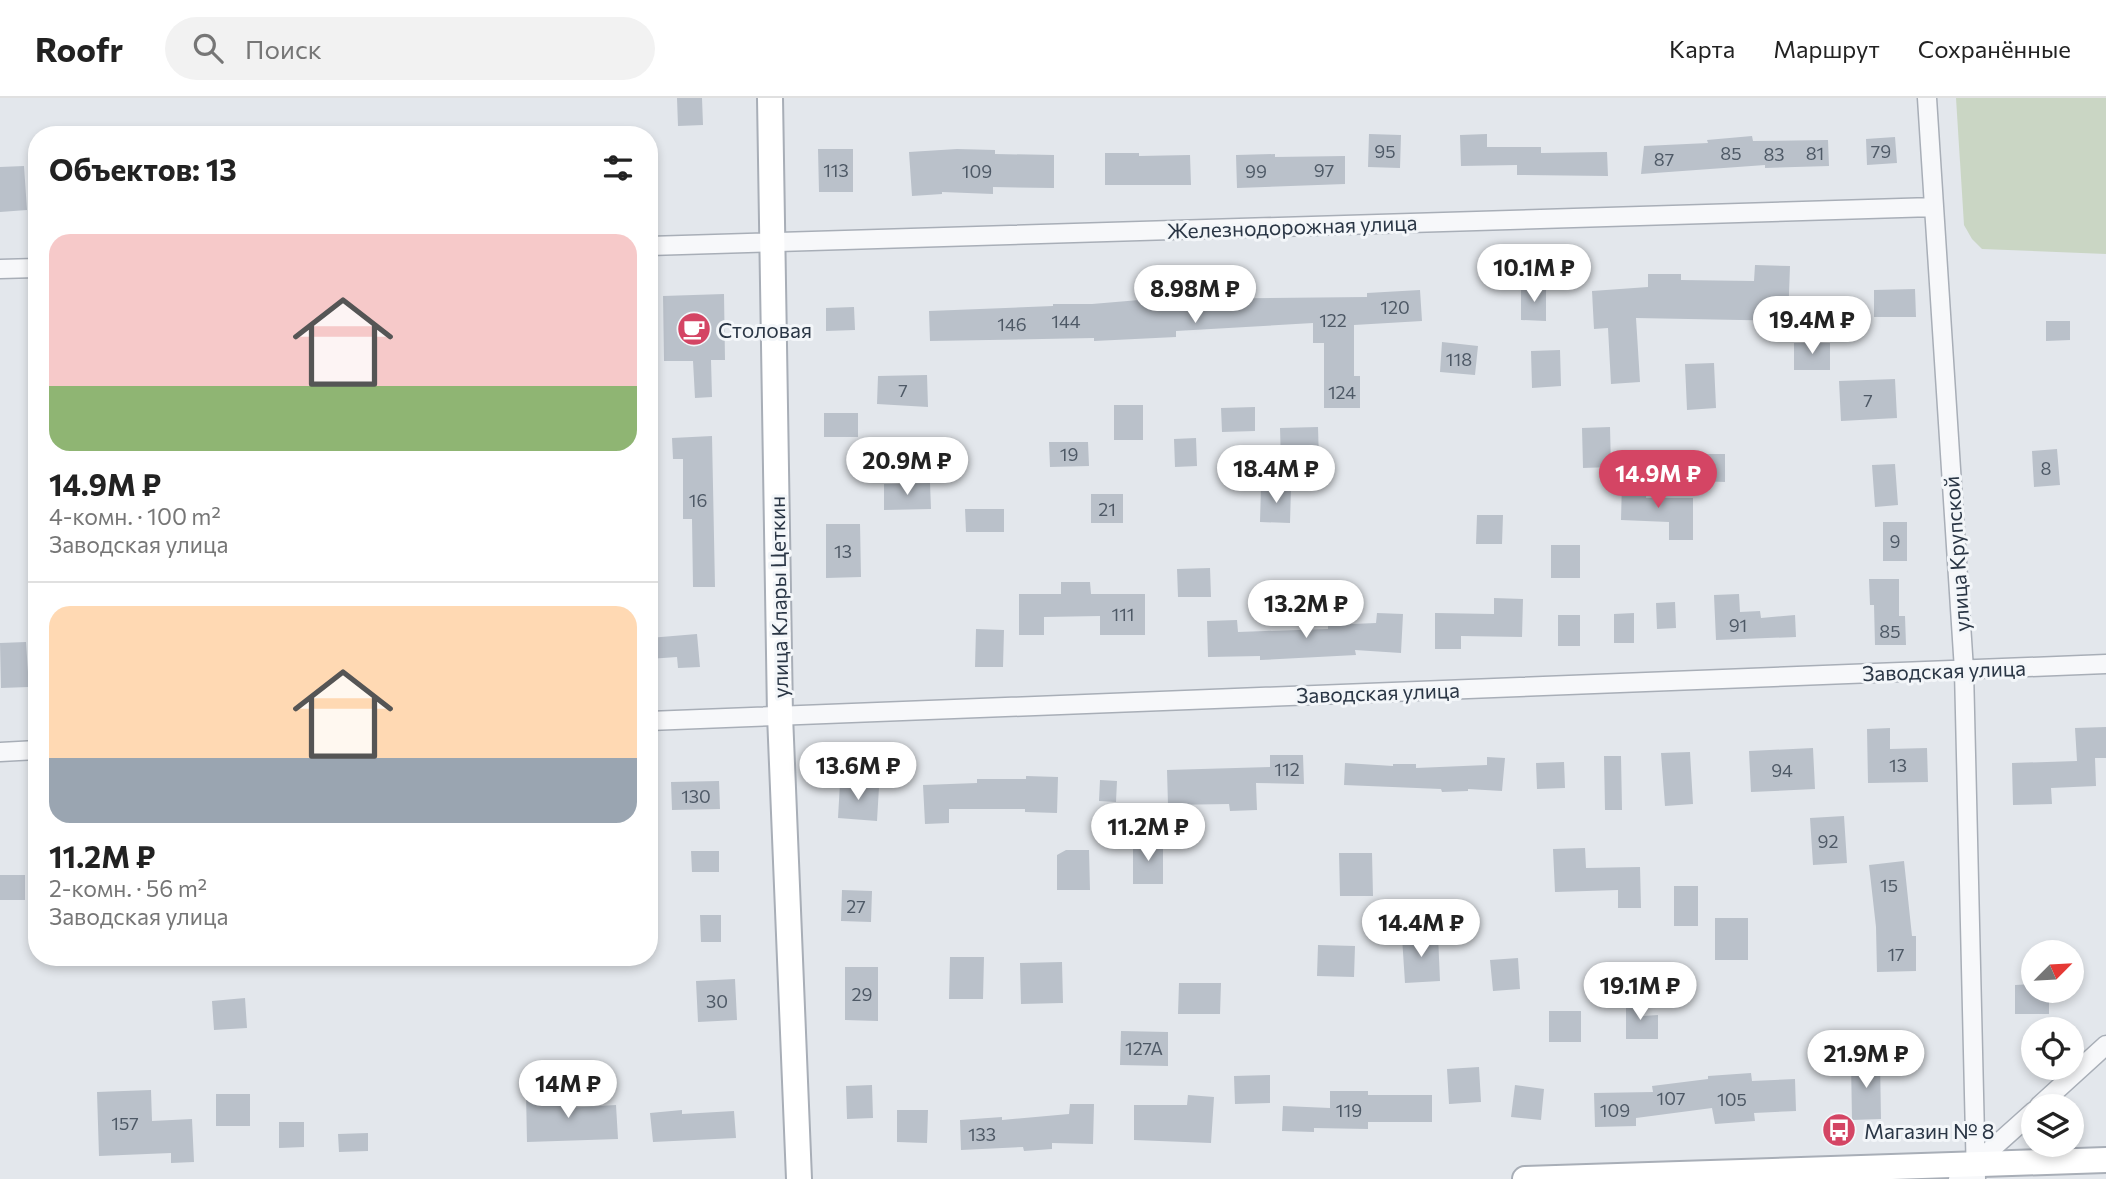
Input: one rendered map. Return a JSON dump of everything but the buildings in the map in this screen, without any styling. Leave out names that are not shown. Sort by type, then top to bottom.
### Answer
[{"type":"street","name":"улица Клары Цеткин","points":[[770,98],[780,715],[799,1179]]},
{"type":"street","name":"улица Крупской","points":[[1927,98],[1964,670],[1970,1174]]},
{"type":"street","name":"Железнодорожная улица","points":[[658,246],[1934,207]]},
{"type":"street","points":[[0,269],[28,268]]},
{"type":"street","name":"Заводская улица","points":[[658,721],[2106,664]]},
{"type":"street","points":[[0,752],[28,750]]},
{"type":"street","points":[[2052,1094],[2106,1045]]},
{"type":"street","points":[[1970,1174],[2021,1124]]},
{"type":"street","points":[[1525,1179],[1970,1174],[2106,1160]]},
{"type":"green space","points":[[1956,98],[2106,98],[2106,254],[1982,249],[1972,239],[1964,225]]},
{"type":"place","name":"Столовая","points":[[694,329]]},
{"type":"place","name":"Магазин № 8","points":[[1839,1130]]}]
